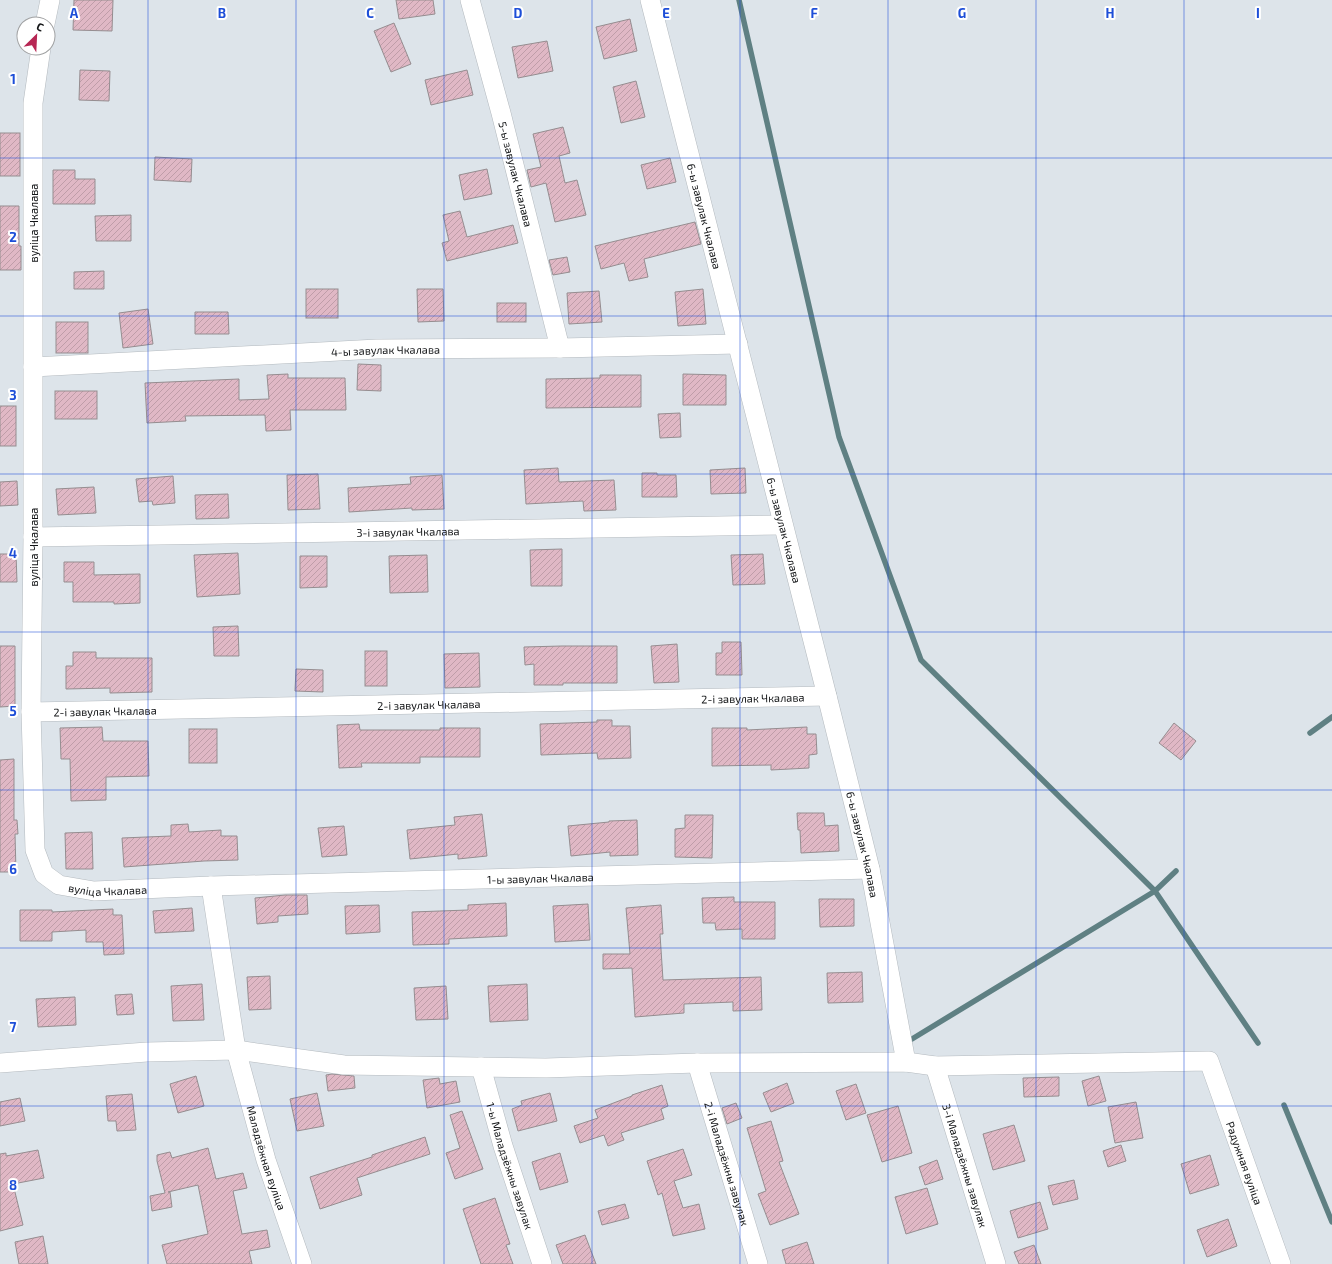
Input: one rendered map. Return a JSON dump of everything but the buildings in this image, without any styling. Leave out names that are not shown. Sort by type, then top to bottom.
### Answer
[{"type":"street","points":[[47,16],[50,0]]},
{"type":"street","name":"5-ы завулак Чкалава","points":[[470,0],[501,113],[560,348]]},
{"type":"street","name":"6-ы завулак Чкалава","points":[[650,0],[870,869],[906,1062]]},
{"type":"street","name":"вуліца Чкалава","points":[[40,56],[33,103],[34,367],[31,712],[34,850],[44,874],[59,885],[94,891],[211,886]]},
{"type":"street","name":"4-ы завулак Чкалава","points":[[34,367],[377,349],[560,348],[738,344]]},
{"type":"street","name":"3-і завулак Чкалава","points":[[33,537],[783,525]]},
{"type":"street","name":"2-і завулак Чкалава","points":[[31,712],[827,696]]},
{"type":"street","name":"1-ы завулак Чкалава","points":[[211,886],[870,869]]},
{"type":"street","name":"Маладзёжная вуліца","points":[[211,886],[236,1050],[266,1160],[302,1264]]},
{"type":"street","points":[[0,1063],[147,1052],[236,1050],[344,1065],[546,1068],[697,1064],[906,1062],[935,1066]]},
{"type":"street","name":"Радужная вуліца","points":[[935,1066],[1209,1061],[1281,1264]]},
{"type":"street","name":"2-і Маладзёжны завулак","points":[[697,1064],[758,1264]]},
{"type":"street","name":"3-і Маладзёжны завулак","points":[[935,1066],[996,1264]]},
{"type":"street","name":"1-ы Маладзёжны завулак","points":[[480,1067],[503,1146],[542,1264]]},
{"type":"waterway","points":[[739,0],[839,437],[921,660],[1155,891],[912,1039]]},
{"type":"waterway","points":[[1310,733],[1332,717]]},
{"type":"waterway","points":[[1176,871],[1155,891],[1258,1043]]},
{"type":"waterway","points":[[1284,1105],[1332,1222]]}]
